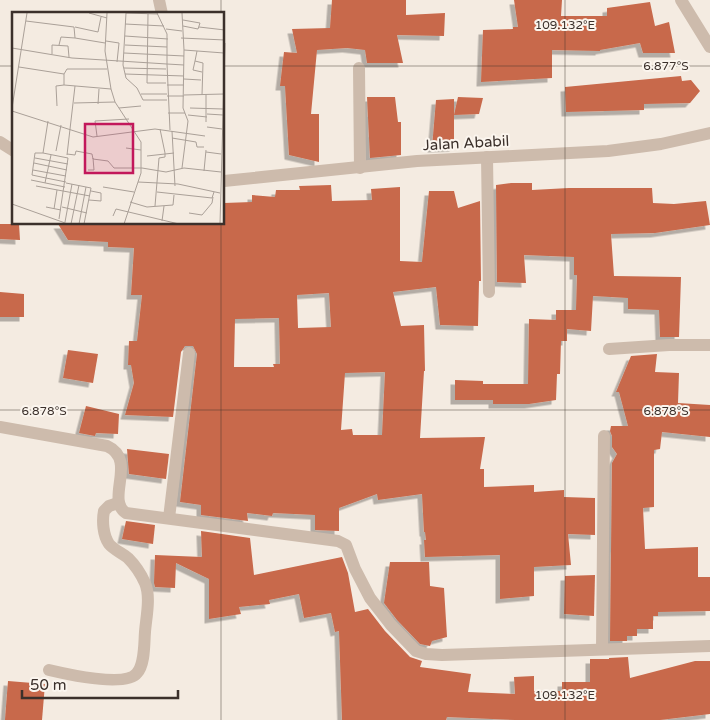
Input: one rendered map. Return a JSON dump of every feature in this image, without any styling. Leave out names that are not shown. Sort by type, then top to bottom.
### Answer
[{"type":"street","points":[[681,0],[710,47]]},
{"type":"street","points":[[359,68],[360,168]]},
{"type":"street","name":"Jalan Ababil","points":[[225,181],[417,161],[608,151],[661,144],[710,133]]},
{"type":"street","points":[[0,142],[12,150]]},
{"type":"street","points":[[487,157],[489,292]]},
{"type":"street","points":[[609,349],[669,345],[710,345]]},
{"type":"street","points":[[170,518],[189,353]]},
{"type":"street","points":[[0,427],[108,446],[115,450],[120,460],[121,470],[118,503],[121,510],[126,513],[338,541],[346,545],[355,569],[370,598],[391,625],[416,651],[426,654],[442,654],[710,646]]},
{"type":"street","points":[[602,649],[604,436]]},
{"type":"street","points":[[48,670],[82,677],[111,680],[129,680],[138,673],[142,660],[145,632],[146,585],[128,558],[110,544],[106,538],[104,511],[109,506],[118,503]]},
{"type":"building","points":[[332,0],[406,0],[406,15],[445,13],[444,36],[397,35],[403,63],[367,63],[365,50],[347,48],[317,50],[311,114],[319,114],[319,162],[289,155],[285,86],[280,86],[284,52],[297,53],[292,29],[330,28]]},
{"type":"building","points":[[514,0],[562,0],[561,16],[607,16],[607,8],[650,2],[655,26],[669,22],[675,53],[643,53],[640,43],[600,51],[552,50],[552,78],[481,82],[483,30],[513,29],[513,27],[518,27]]},
{"type":"building","points":[[681,76],[682,81],[691,80],[700,91],[690,103],[644,104],[644,110],[566,112],[565,87]]},
{"type":"building","points":[[367,97],[395,97],[398,122],[401,122],[401,155],[370,158]]},
{"type":"building","points":[[458,97],[483,98],[479,114],[454,115]]},
{"type":"building","points":[[454,99],[454,147],[432,148],[436,100]]},
{"type":"building","points":[[532,183],[532,190],[652,188],[653,203],[674,204],[706,201],[710,225],[655,233],[611,234],[614,276],[681,277],[679,337],[660,337],[659,310],[628,309],[628,298],[593,296],[591,331],[567,329],[567,341],[561,341],[560,374],[557,374],[556,400],[529,404],[493,404],[493,400],[455,400],[455,380],[483,381],[483,384],[528,384],[529,319],[556,320],[556,310],[576,310],[577,275],[574,275],[574,257],[524,255],[526,283],[497,282],[496,185]]},
{"type":"building","points":[[331,185],[332,201],[372,200],[371,189],[400,187],[400,261],[422,262],[429,191],[454,191],[458,208],[480,201],[481,281],[479,281],[478,326],[440,325],[436,287],[393,292],[401,326],[424,325],[425,371],[420,438],[485,437],[480,469],[484,469],[484,487],[534,485],[534,492],[564,490],[564,497],[595,498],[595,535],[568,534],[571,565],[534,567],[534,596],[500,599],[500,555],[425,557],[424,540],[426,540],[422,494],[378,500],[377,494],[339,508],[339,531],[315,530],[315,515],[273,513],[272,516],[247,513],[248,521],[201,515],[201,505],[180,502],[197,354],[193,346],[185,346],[181,352],[173,417],[125,415],[134,383],[131,365],[128,365],[129,341],[137,341],[142,295],[131,295],[134,248],[108,247],[108,242],[68,240],[59,225],[225,225],[225,203],[252,202],[252,195],[275,197],[276,190],[300,190],[299,186]],"holes":[[[329,293],[331,327],[298,328],[297,295]],[[279,318],[280,364],[273,364],[274,367],[234,367],[235,319]],[[385,372],[382,435],[353,435],[352,429],[341,430],[345,373]]]},
{"type":"building","points":[[0,224],[19,225],[20,240],[0,239]]},
{"type":"building","points":[[0,292],[24,294],[24,317],[0,317]]},
{"type":"building","points":[[68,350],[98,354],[93,383],[63,378]]},
{"type":"building","points":[[657,354],[655,372],[679,373],[678,403],[710,405],[710,437],[662,432],[660,449],[654,450],[654,507],[643,508],[645,549],[698,547],[698,577],[710,577],[710,611],[658,612],[658,616],[653,616],[653,629],[637,629],[637,636],[627,636],[627,641],[610,641],[612,463],[617,454],[612,447],[610,431],[611,426],[628,426],[619,392],[616,392],[631,356]]},
{"type":"building","points":[[86,406],[119,414],[118,434],[96,433],[95,436],[79,433]]},
{"type":"building","points":[[127,449],[169,454],[166,479],[129,474]]},
{"type":"building","points":[[126,521],[155,525],[153,544],[122,539]]},
{"type":"building","points":[[201,531],[250,538],[254,575],[342,557],[348,573],[355,612],[368,609],[385,631],[410,657],[422,661],[420,667],[471,674],[468,692],[515,694],[514,677],[534,676],[534,691],[562,691],[562,682],[590,682],[590,659],[628,657],[630,678],[695,661],[710,661],[710,714],[660,720],[515,720],[447,717],[446,720],[342,720],[339,631],[335,632],[331,613],[304,618],[299,594],[269,600],[270,604],[239,607],[241,614],[209,619],[209,579],[176,563],[175,588],[155,587],[155,555],[202,557]]},
{"type":"building","points":[[390,562],[429,562],[430,586],[444,588],[447,637],[432,641],[430,646],[420,644],[384,603]]},
{"type":"building","points":[[595,575],[594,616],[564,614],[565,576]]},
{"type":"building","points":[[8,681],[45,684],[42,720],[5,720]]}]
